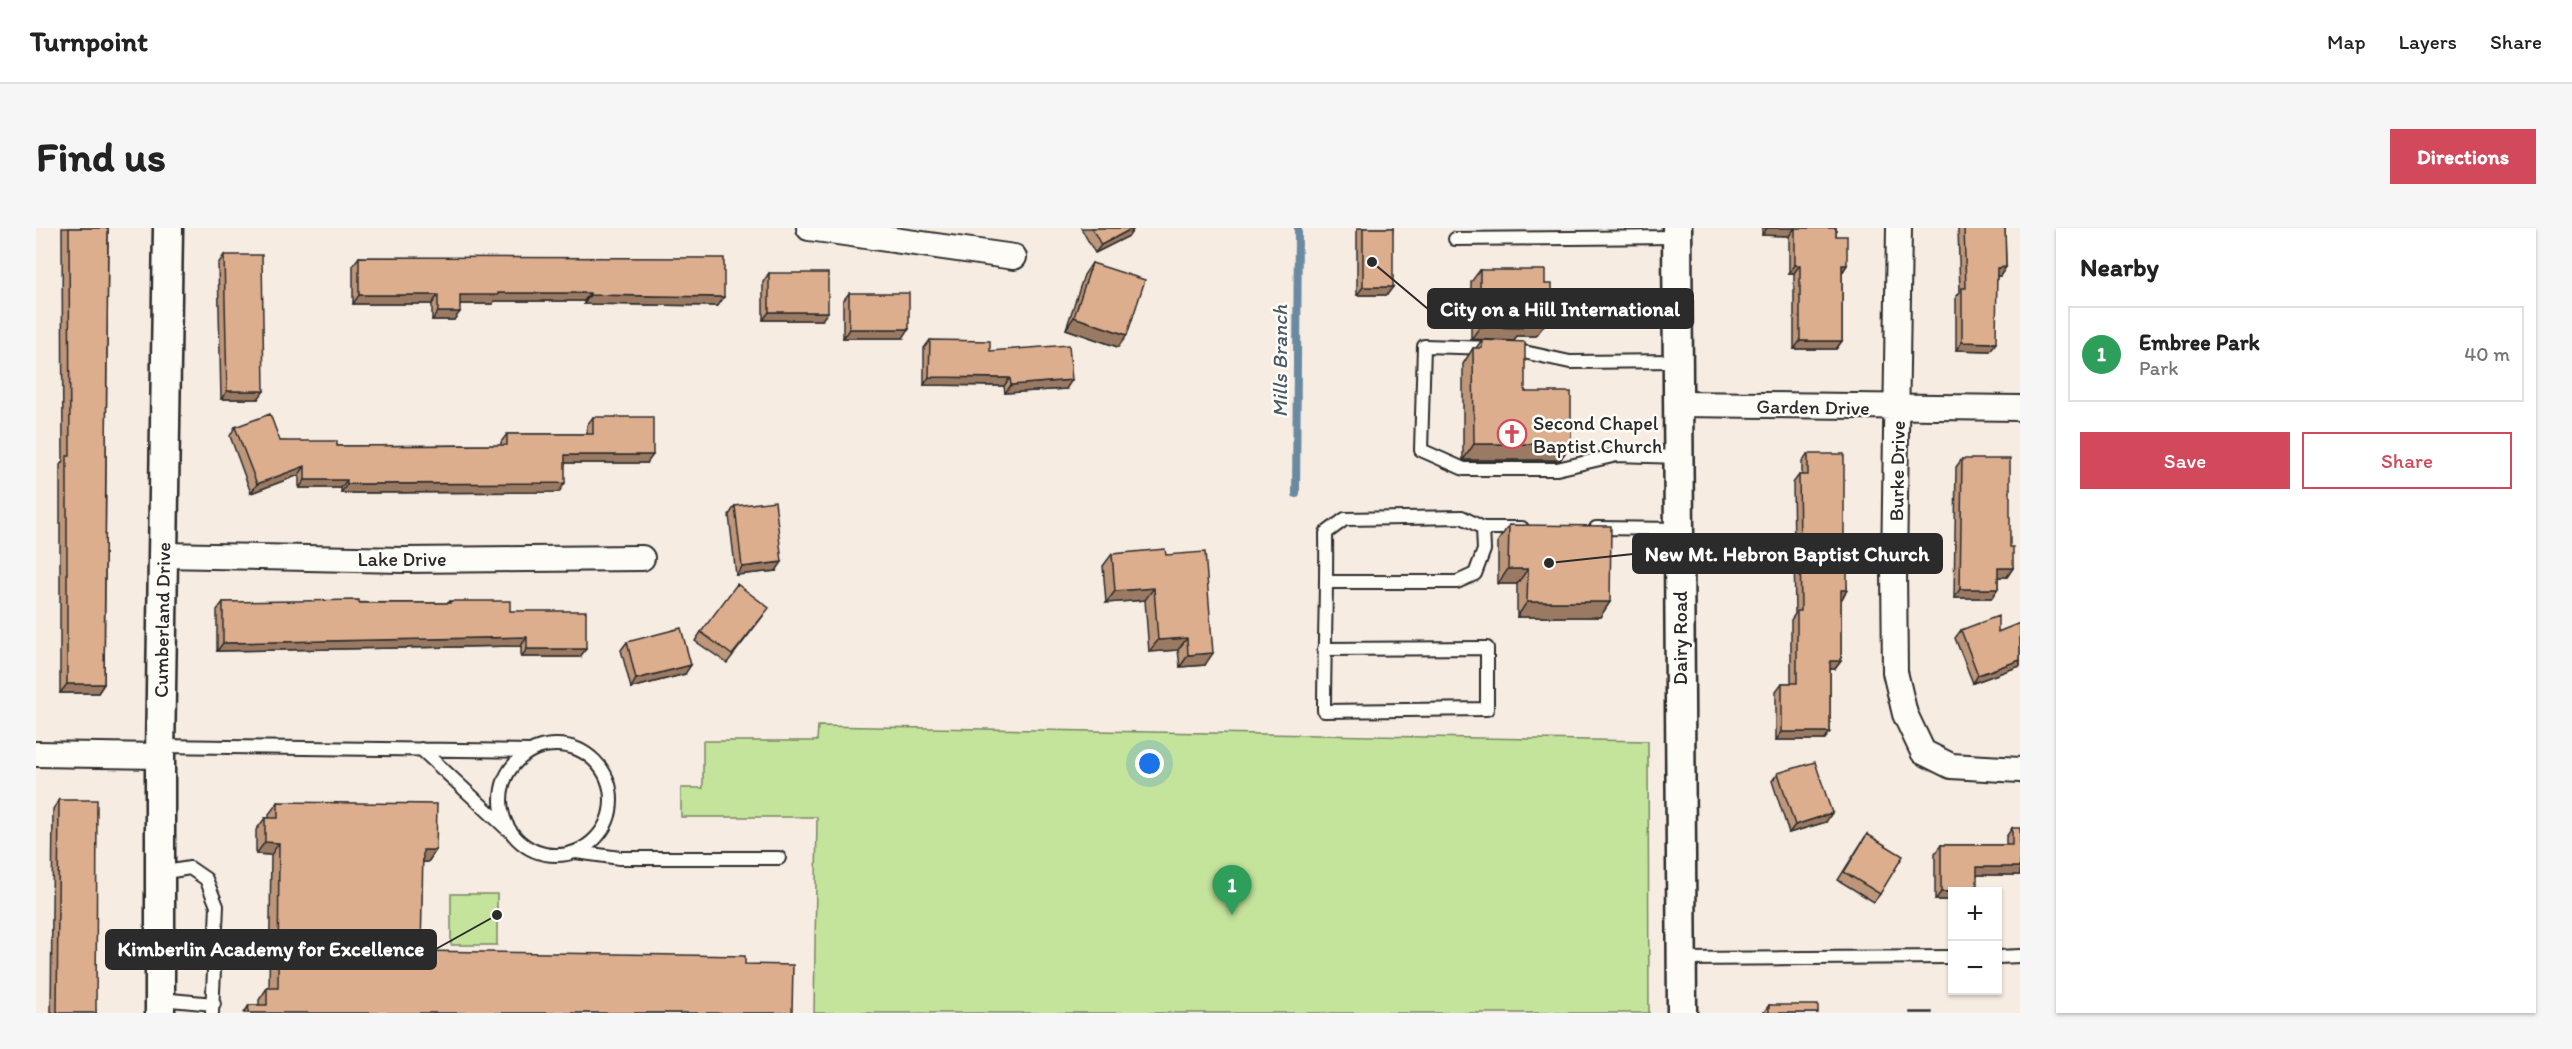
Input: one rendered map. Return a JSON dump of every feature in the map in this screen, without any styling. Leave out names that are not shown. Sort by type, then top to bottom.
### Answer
[{"type":"street","name":"Cumberland Drive","points":[[160,1006],[162,555],[168,228]]},
{"type":"street","points":[[809,228],[1014,257]]},
{"type":"street","name":"Burke Drive","points":[[1899,228],[1894,569],[1895,672],[1905,714],[1923,752],[1951,766],[2020,770]]},
{"type":"street","name":"Dairy Road","points":[[1677,233],[1682,1013]]},
{"type":"street","name":"Garden Drive","points":[[1678,404],[2020,408]]},
{"type":"street","name":"Lake Drive","points":[[162,555],[403,560],[642,558]]},
{"type":"street","points":[[36,754],[160,751]]},
{"type":"lane","points":[[1455,239],[1677,233]]},
{"type":"lane","points":[[1678,361],[1570,362],[1518,349],[1424,346],[1421,450],[1464,469],[1557,469],[1617,455],[1679,457]]},
{"type":"lane","points":[[1324,649],[1487,648],[1487,709],[1324,711],[1324,649],[1326,533],[1345,519],[1462,517],[1483,528],[1540,528]]},
{"type":"lane","points":[[1326,582],[1457,582],[1475,574],[1484,550],[1483,528]]},
{"type":"lane","points":[[1585,528],[1679,529]]},
{"type":"lane","points":[[160,751],[421,750],[530,751],[547,746],[565,746],[582,751],[597,762],[607,777],[612,794],[611,812],[604,829],[592,843],[576,852],[558,856],[539,853],[523,845],[421,750]]},
{"type":"lane","points":[[510,831],[502,815],[501,796],[505,778],[515,763],[530,751]]},
{"type":"lane","points":[[576,852],[620,858],[779,858]]},
{"type":"lane","points":[[160,873],[190,868],[206,879],[217,906],[213,1008],[160,1006]]},
{"type":"lane","points":[[2002,957],[2020,956]]},
{"type":"lane","points":[[1682,959],[1948,957]]},
{"type":"green space","points":[[818,726],[1648,741],[1649,1013],[814,1013],[817,817],[681,817],[681,788],[703,788],[703,741],[817,741]]},
{"type":"green space","points":[[451,894],[497,894],[497,945],[451,945]]},
{"type":"building","points":[[69,228],[108,228],[104,684],[67,684],[67,456],[70,456]]},
{"type":"building","points":[[1092,228],[1133,228],[1101,245]]},
{"type":"building","points":[[1363,228],[1393,228],[1393,287],[1363,287]]},
{"type":"building","points":[[1795,228],[1836,228],[1836,236],[1847,236],[1847,265],[1842,265],[1842,341],[1800,341],[1800,265],[1795,265]]},
{"type":"building","points":[[1964,228],[2005,228],[2006,267],[1997,268],[1996,343],[1962,342],[1962,288],[1966,288]]},
{"type":"building","points":[[224,255],[262,255],[264,391],[227,391]]},
{"type":"building","points":[[359,257],[724,258],[724,297],[498,293],[498,295],[460,295],[460,312],[438,312],[438,295],[359,295]]},
{"type":"building","points":[[1092,263],[1145,280],[1127,335],[1074,317]]},
{"type":"building","points":[[1480,270],[1545,270],[1545,284],[1552,284],[1552,310],[1545,310],[1545,324],[1522,324],[1522,328],[1480,327]]},
{"type":"building","points":[[769,273],[828,273],[828,312],[769,312]]},
{"type":"building","points":[[849,293],[909,293],[909,329],[849,329]]},
{"type":"building","points":[[930,340],[990,341],[990,351],[1069,345],[1072,380],[1011,385],[1010,378],[929,377]]},
{"type":"building","name":"Second Chapel Baptist Church","points":[[1482,340],[1525,342],[1525,392],[1571,392],[1571,444],[1474,444],[1473,348],[1482,348]]},
{"type":"building","points":[[270,414],[280,441],[337,441],[337,446],[507,445],[507,434],[593,434],[593,417],[653,417],[653,455],[565,455],[565,483],[347,484],[347,480],[305,480],[305,466],[257,484],[235,427]]},
{"type":"building","points":[[1808,454],[1844,454],[1844,547],[1847,547],[1847,590],[1841,590],[1841,661],[1830,661],[1830,732],[1782,732],[1782,683],[1797,683],[1797,611],[1801,611],[1799,475],[1808,475]]},
{"type":"building","points":[[1962,459],[2010,459],[2010,547],[2013,547],[2013,568],[1998,568],[1998,589],[1960,589]]},
{"type":"building","points":[[775,501],[782,562],[742,567],[735,506]]},
{"type":"building","points":[[1509,525],[1611,526],[1610,602],[1527,602],[1528,569],[1508,569]]},
{"type":"building","points":[[1165,549],[1166,555],[1205,552],[1213,653],[1188,655],[1187,638],[1158,640],[1154,588],[1115,591],[1112,554]]},
{"type":"building","points":[[737,584],[769,608],[732,655],[701,632]]},
{"type":"building","points":[[359,600],[359,603],[510,601],[510,611],[586,611],[586,649],[527,649],[527,637],[223,643],[223,602]]},
{"type":"building","points":[[1998,616],[1998,632],[2020,623],[2020,660],[1978,675],[1961,630]]},
{"type":"building","points":[[681,628],[691,665],[636,679],[627,642]]},
{"type":"building","points":[[1815,762],[1832,813],[1795,825],[1778,773]]},
{"type":"building","points":[[59,800],[97,800],[96,1013],[57,1013]]},
{"type":"building","points":[[278,802],[437,804],[436,850],[423,850],[421,951],[745,956],[745,964],[793,965],[792,1013],[248,1013],[249,1005],[267,1005],[267,988],[278,988],[279,843],[265,842],[265,818],[278,818]]},
{"type":"building","points":[[2012,828],[2020,828],[2020,867],[1977,867],[1977,887],[1948,887],[1948,892],[1941,892],[1941,845],[2012,845]]},
{"type":"building","points":[[1867,834],[1903,856],[1880,894],[1844,872]]},
{"type":"building","points":[[1769,1005],[1818,1005],[1818,1013],[1769,1013]]},
{"type":"waterway","name":"Mills Branch","points":[[1296,494],[1298,228]]},
{"type":"place","name":"City on a Hill International","points":[[1372,262]]},
{"type":"place","name":"Second Chapel Baptist Church","points":[[1512,434]]},
{"type":"place","name":"New Mt. Hebron Baptist Church","points":[[1549,563]]},
{"type":"place","name":"Kimberlin Academy for Excellence","points":[[497,915]]},
{"type":"place","name":"Embree Park","points":[[1232,915]]}]
